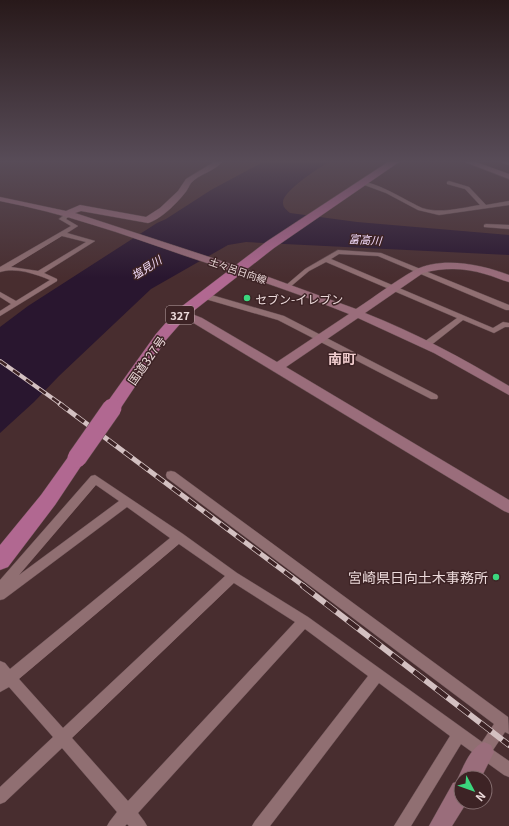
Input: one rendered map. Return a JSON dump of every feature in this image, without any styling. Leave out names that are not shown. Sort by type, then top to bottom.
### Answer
[{"type":"highway","name":"国道327号","points":[[0,561],[48,500],[161,337],[182,313],[205,296],[232,268],[270,245],[336,201]]},
{"type":"street","name":"土々呂日向線","points":[[10,201],[68,213],[133,234],[287,287],[358,314],[427,344],[454,358],[509,391]]},
{"type":"street","points":[[3,269],[12,262],[75,226],[62,219],[68,213],[80,208],[148,220],[163,210],[173,201]]},
{"type":"street","points":[[406,201],[428,211],[446,213],[509,203]]},
{"type":"street","points":[[479,201],[485,207]]},
{"type":"street","points":[[486,226],[509,227]]},
{"type":"street","points":[[39,273],[92,241],[62,234]]},
{"type":"street","points":[[287,287],[307,270],[338,252],[379,254],[509,308]]},
{"type":"street","points":[[325,259],[394,290],[494,331],[503,324],[509,325]]},
{"type":"street","points":[[278,367],[420,272],[439,266],[474,268],[484,269],[509,278]]},
{"type":"street","points":[[0,314],[55,280],[39,273],[3,269]]},
{"type":"street","points":[[0,294],[16,304]]},
{"type":"street","points":[[205,296],[281,318],[434,398]]},
{"type":"street","points":[[182,313],[198,320],[278,367],[509,507]]},
{"type":"street","points":[[427,344],[461,318]]},
{"type":"street","points":[[171,475],[506,724],[484,752],[474,770]]},
{"type":"street","points":[[0,588],[96,479],[233,576],[304,621],[509,770]]},
{"type":"street","points":[[0,594],[128,501]]},
{"type":"street","points":[[5,682],[179,537]]},
{"type":"street","points":[[0,797],[233,576]]},
{"type":"street","points":[[115,826],[304,621]]},
{"type":"street","points":[[0,667],[5,682],[63,738],[139,826]]},
{"type":"street","points":[[260,826],[377,675]]},
{"type":"street","points":[[402,826],[460,734]]},
{"type":"street","points":[[440,826],[453,804]]},
{"type":"water","points":[[195,201],[283,201],[284,208],[290,213],[357,222],[509,235],[509,255],[246,242],[228,245],[151,289],[0,433],[0,327],[28,306],[157,223]]},
{"type":"railway","points":[[0,361],[62,405]]},
{"type":"railway","points":[[60,404],[305,587]]},
{"type":"railway","points":[[303,586],[509,745]]},
{"type":"place","name":"セブン-イレブン","points":[[247,298]]},
{"type":"place","name":"宮崎県日向土木事務所","points":[[496,577]]},
{"type":"district","name":"南町","points":[[342,358]]},
{"type":"water label","name":"富高川","points":[[365,239]]},
{"type":"water label","name":"塩見川","points":[[146,267]]}]
